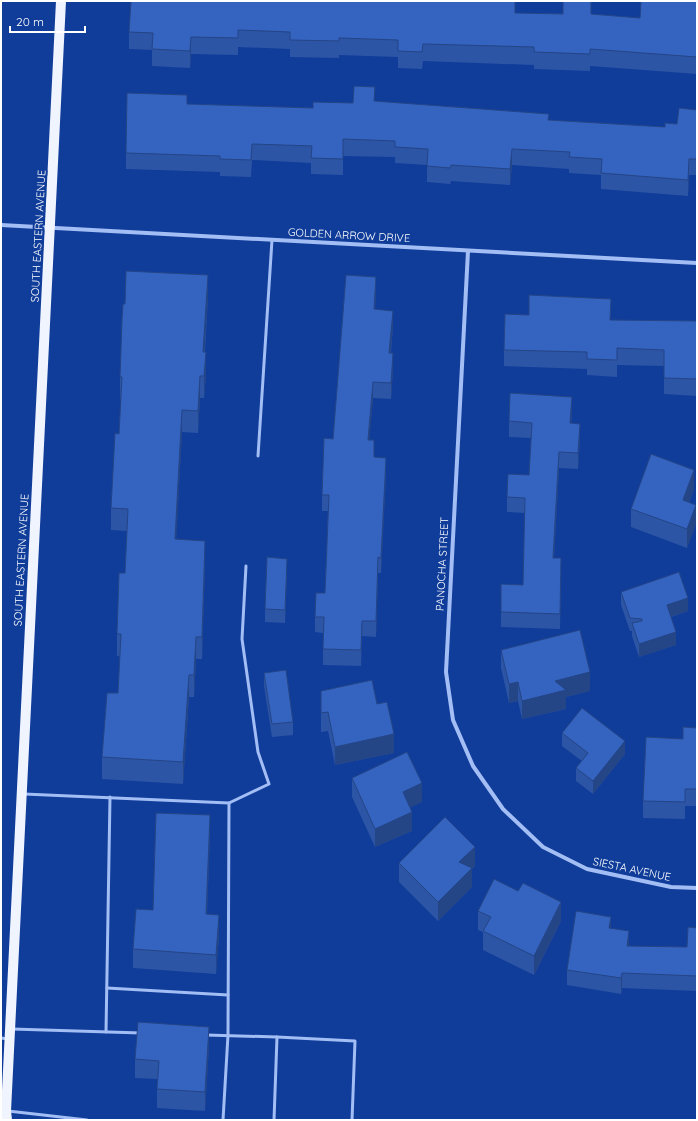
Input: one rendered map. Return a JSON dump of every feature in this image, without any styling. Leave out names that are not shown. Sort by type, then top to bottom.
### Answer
[{"type":"main road","name":"SOUTH EASTERN AVENUE","points":[[6,1115],[7,1035],[22,794],[61,1]]},
{"type":"street","name":"GOLDEN ARROW DRIVE","points":[[1,224],[697,263]]},
{"type":"street","name":"PANOCHA STREET","points":[[468,251],[446,672],[453,720],[473,766],[503,809],[544,847]]},
{"type":"street","name":"SIESTA AVENUE","points":[[544,847],[587,869],[671,887],[697,888]]},
{"type":"lane","points":[[258,456],[272,240]]},
{"type":"lane","points":[[22,794],[229,803],[269,784],[258,752],[242,639],[246,566]]},
{"type":"lane","points":[[106,1032],[110,798]]},
{"type":"lane","points":[[223,1120],[228,1035],[229,803]]},
{"type":"lane","points":[[107,988],[228,995]]},
{"type":"lane","points":[[7,1035],[106,1032],[144,1033]]},
{"type":"lane","points":[[205,1035],[355,1041],[352,1120]]},
{"type":"lane","points":[[274,1120],[277,1037]]},
{"type":"lane","points":[[6,1115],[87,1120]]},
{"type":"building","points":[[131,1],[515,1],[515,13],[563,14],[563,1],[591,1],[591,14],[640,18],[641,1],[697,1],[697,57],[590,49],[590,54],[534,52],[534,47],[423,44],[422,52],[398,51],[398,40],[339,38],[339,41],[290,40],[290,32],[238,30],[238,38],[191,37],[190,51],[152,49],[153,33],[129,32]]},
{"type":"building","points":[[354,86],[375,87],[374,101],[549,114],[548,120],[665,127],[665,123],[677,124],[679,108],[697,110],[697,159],[689,159],[688,180],[601,173],[602,159],[569,157],[570,152],[512,149],[510,169],[451,165],[450,168],[427,166],[428,149],[395,147],[395,141],[343,139],[343,159],[311,158],[312,146],[252,144],[251,160],[220,159],[220,156],[126,153],[127,93],[187,95],[187,104],[313,108],[313,102],[353,103]]},
{"type":"building","points":[[126,271],[208,275],[203,352],[206,352],[204,376],[200,376],[198,411],[182,410],[175,539],[205,541],[202,637],[196,637],[194,675],[189,675],[183,762],[102,757],[107,693],[118,693],[121,634],[117,634],[119,573],[125,573],[128,509],[111,508],[115,433],[119,434],[122,377],[120,377],[122,319],[123,304],[125,304]]},
{"type":"building","points":[[346,275],[376,277],[374,309],[393,311],[389,353],[393,353],[391,383],[373,382],[368,440],[374,440],[374,457],[386,458],[381,558],[378,557],[376,621],[362,621],[361,650],[323,649],[324,617],[315,617],[316,593],[325,593],[329,495],[322,495],[324,438],[333,439]]},
{"type":"building","points":[[529,295],[611,299],[610,320],[697,321],[697,379],[664,378],[664,350],[617,348],[617,360],[587,359],[587,352],[504,350],[505,314],[529,315]]},
{"type":"building","points":[[510,393],[572,397],[570,423],[580,424],[578,453],[559,452],[553,558],[561,558],[560,614],[501,612],[501,584],[523,585],[525,498],[507,497],[508,474],[529,475],[532,423],[509,421]]},
{"type":"building","points":[[651,454],[694,470],[683,500],[696,505],[687,529],[631,509]]},
{"type":"building","points":[[267,557],[287,559],[285,610],[265,609]]},
{"type":"building","points":[[679,572],[688,598],[667,605],[676,632],[639,644],[632,623],[642,621],[642,619],[630,618],[621,592]]},
{"type":"building","points":[[580,630],[590,672],[555,681],[566,690],[522,701],[518,682],[509,684],[501,650]]},
{"type":"building","points":[[286,670],[293,722],[272,724],[264,673]]},
{"type":"building","points":[[372,680],[377,704],[387,702],[394,734],[335,747],[328,712],[321,713],[321,691]]},
{"type":"building","points":[[582,708],[625,741],[593,781],[576,768],[588,753],[562,733]]},
{"type":"building","points":[[683,727],[697,728],[697,789],[685,789],[685,802],[643,801],[646,737],[683,739]]},
{"type":"building","points":[[407,752],[422,783],[403,792],[412,812],[375,829],[352,778]]},
{"type":"building","points":[[156,813],[210,815],[206,914],[219,915],[216,955],[133,949],[136,909],[153,910]]},
{"type":"building","points":[[445,817],[475,847],[459,862],[472,868],[438,902],[399,863]]},
{"type":"building","points":[[494,879],[518,891],[523,883],[561,902],[534,956],[483,931],[491,917],[478,911]]},
{"type":"building","points":[[576,911],[611,917],[609,928],[629,931],[627,946],[687,947],[688,927],[697,928],[697,976],[622,973],[621,978],[567,970]]},
{"type":"building","points":[[138,1022],[209,1027],[205,1092],[157,1089],[159,1061],[135,1059]]}]
